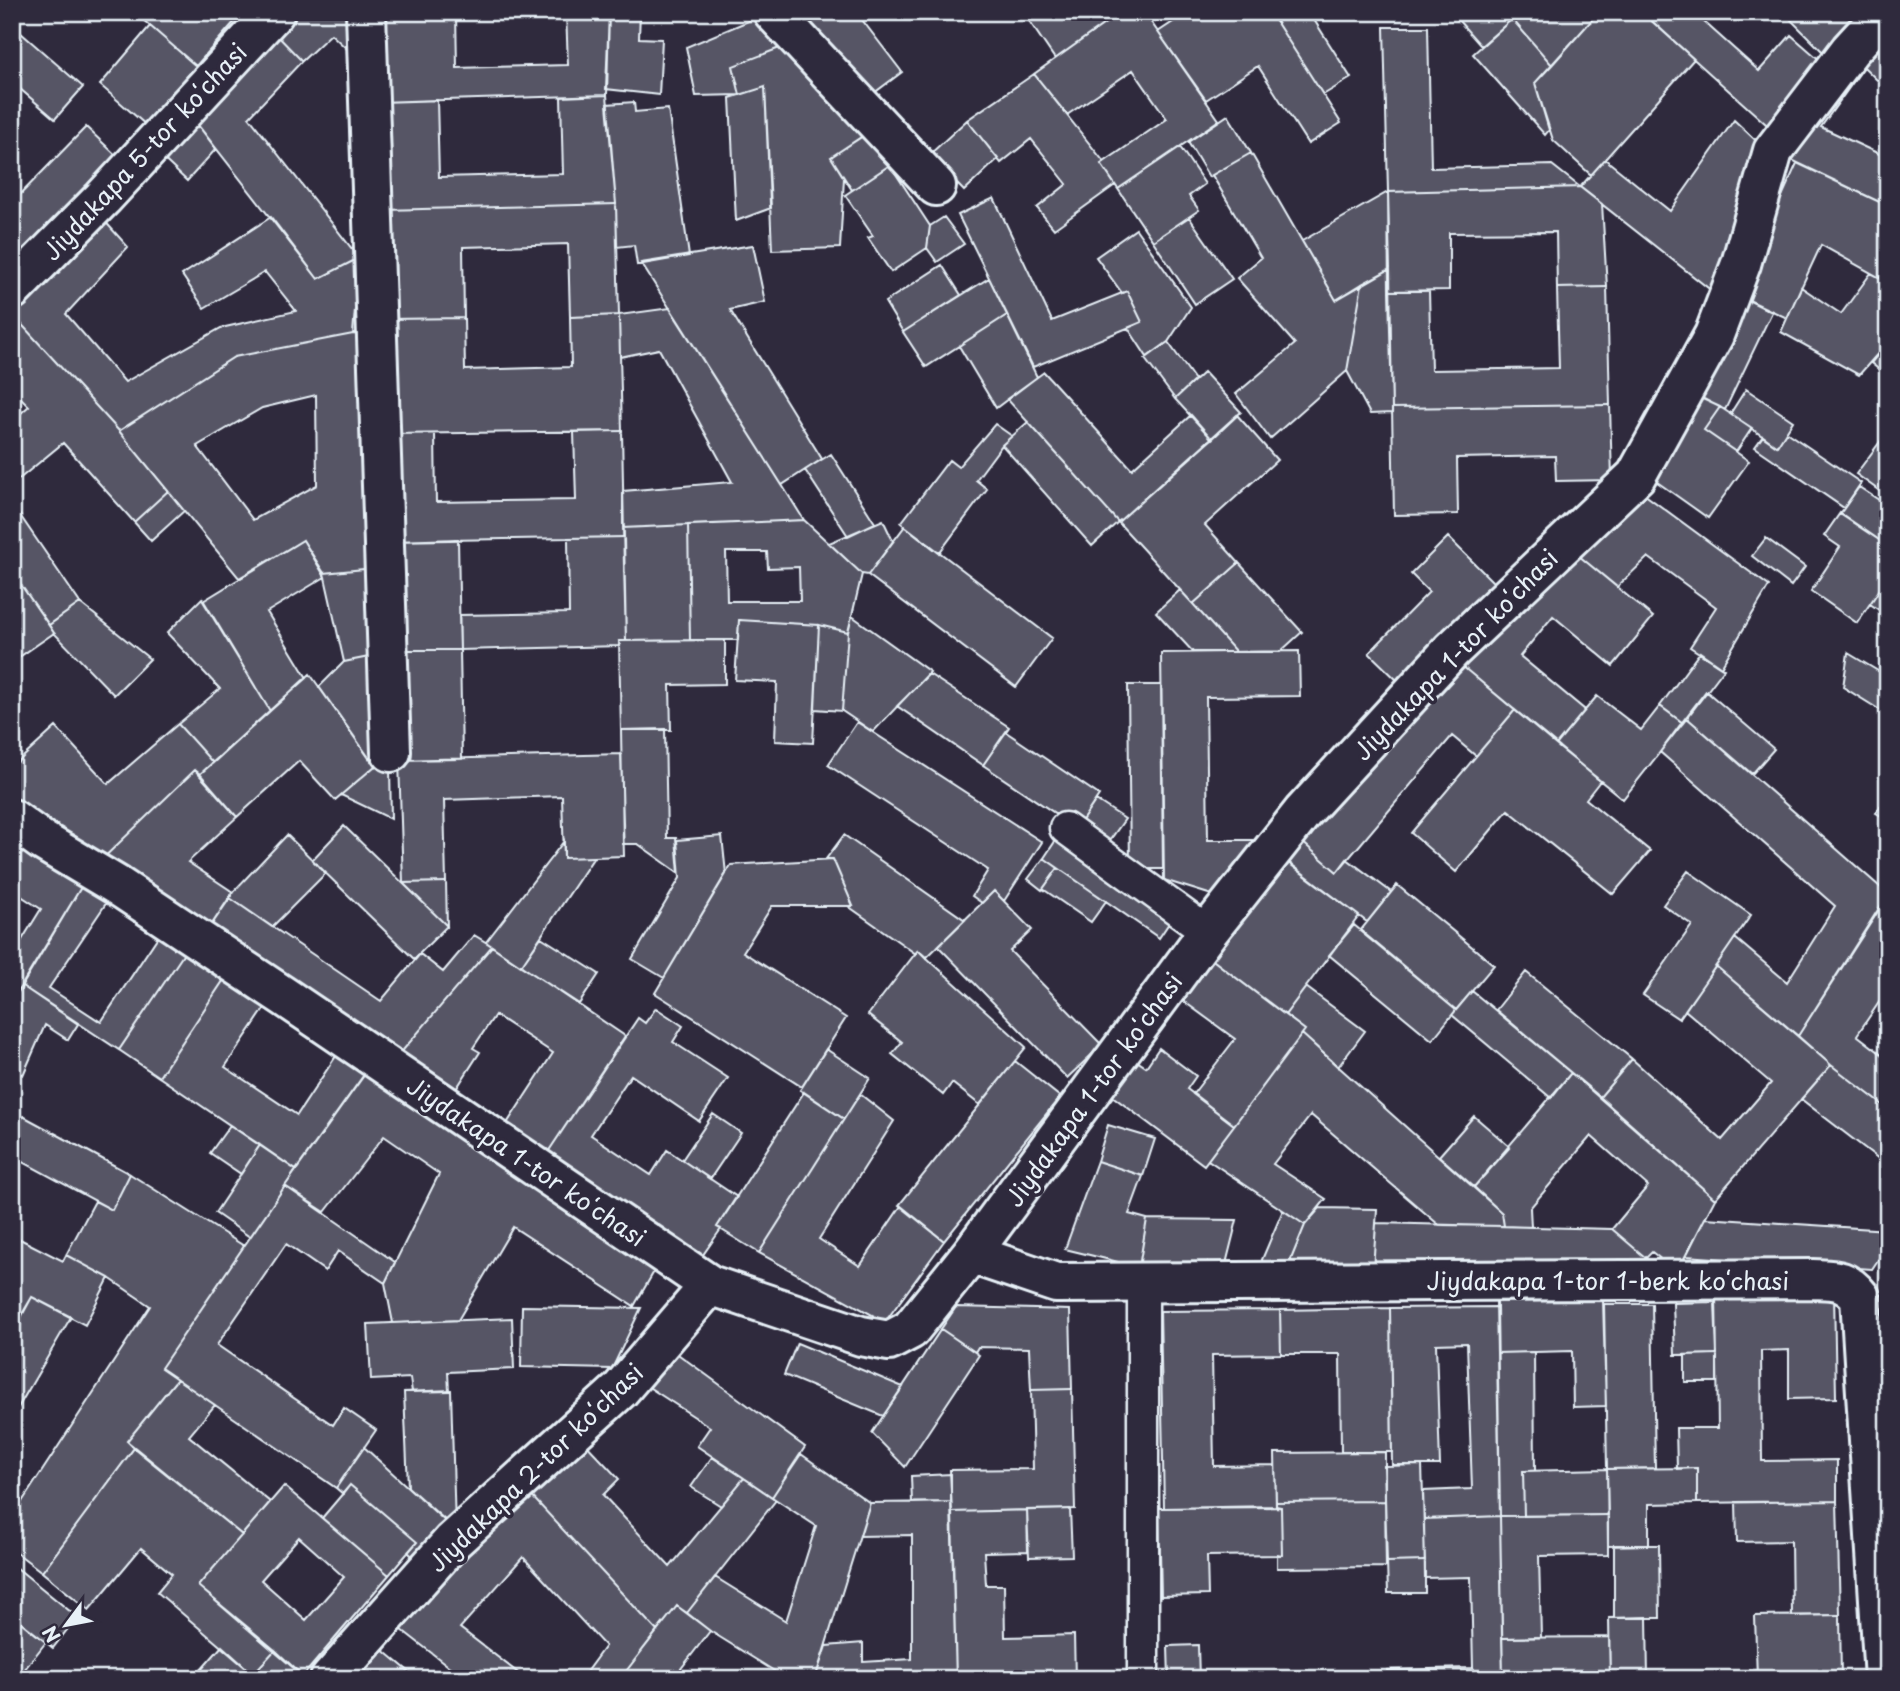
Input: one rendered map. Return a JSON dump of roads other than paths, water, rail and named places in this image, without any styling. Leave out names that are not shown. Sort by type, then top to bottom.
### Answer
[{"type":"street","name":"Jiydakapa 5-tor koʻchasi","points":[[12,290],[103,198],[275,12]]},
{"type":"street","points":[[366,12],[391,752]]},
{"type":"street","points":[[773,12],[936,186]]},
{"type":"street","name":"Jiydakapa 1-tor koʻchasi","points":[[12,819],[274,989],[710,1285],[861,1336],[889,1340],[910,1330],[971,1254],[1208,932],[1303,812],[1452,650],[1636,476],[1714,335],[1741,264],[1773,151],[1850,50],[1885,12]]},
{"type":"street","name":"Jiydakapa 1-tor 1-berk koʻchasi","points":[[971,1254],[1056,1283],[1840,1281],[1852,1287],[1860,1297],[1884,1679]]},
{"type":"street","name":"Jiydakapa 2-tor koʻchasi","points":[[330,1679],[453,1541],[620,1390],[710,1285]]},
{"type":"lane","points":[[1065,828],[1208,932]]},
{"type":"lane","points":[[1143,1283],[1143,1679]]}]
